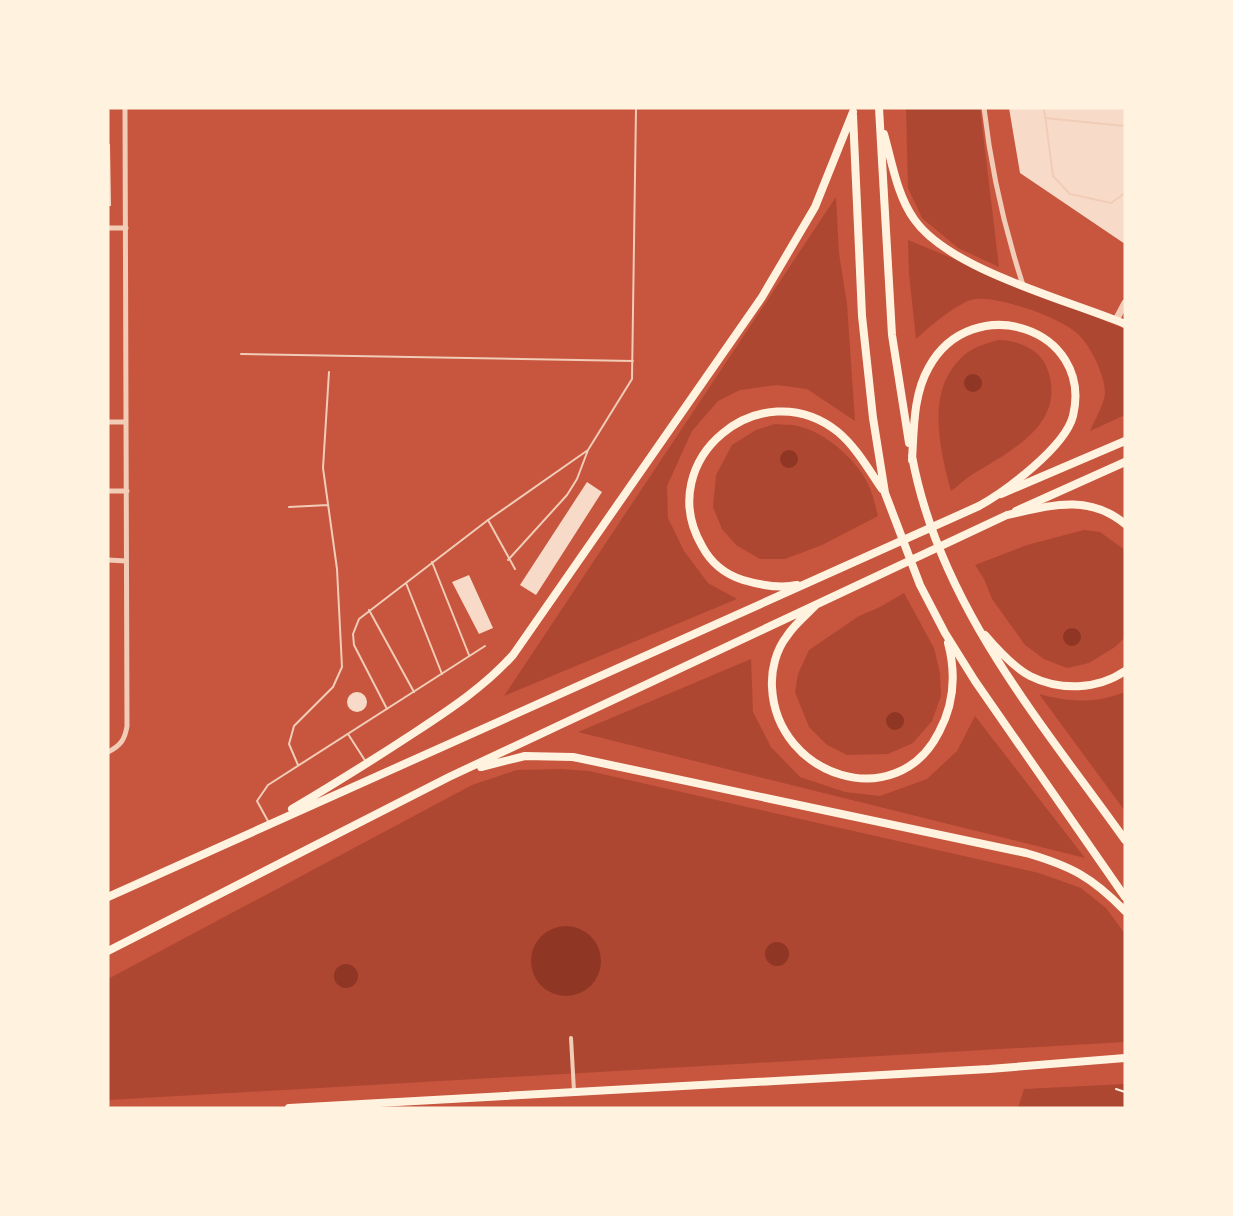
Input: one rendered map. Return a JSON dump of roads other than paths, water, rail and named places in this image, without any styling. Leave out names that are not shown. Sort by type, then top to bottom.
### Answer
[{"type":"main road","points":[[853,110],[862,316],[873,418],[885,493],[921,585],[945,633],[975,681],[1125,897]]},
{"type":"main road","points":[[265,825],[368,764],[482,686],[513,655],[762,297],[815,207],[853,110]]},
{"type":"main road","points":[[879,112],[897,182],[906,205],[915,221],[939,245],[971,263],[1125,324]]},
{"type":"main road","points":[[879,112],[892,335],[912,460],[925,509],[946,567],[992,655],[1125,840]]},
{"type":"main road","points":[[912,460],[919,390],[929,367],[940,350],[953,338],[978,327],[992,324],[1024,327],[1053,345],[1063,358],[1071,374],[1075,396],[1073,417],[1065,434],[1050,450],[1031,469],[996,497]]},
{"type":"main road","points":[[812,582],[791,586],[757,585],[732,577],[715,565],[695,535],[690,519],[689,497],[693,474],[703,453],[724,431],[737,422],[759,413],[788,411],[813,418],[837,431],[860,457],[885,493]]},
{"type":"main road","points":[[108,897],[1125,441]]},
{"type":"main road","points":[[108,951],[449,777],[820,601],[1125,462]]},
{"type":"main road","points":[[1007,515],[1051,505],[1077,503],[1096,507],[1116,516],[1125,524]]},
{"type":"main road","points":[[820,601],[787,635],[777,655],[771,678],[772,704],[778,722],[791,742],[804,756],[825,770],[846,777],[870,778],[902,771],[921,759],[934,743],[948,714],[952,696],[953,662],[945,633]]},
{"type":"main road","points":[[971,618],[1012,663],[1029,676],[1052,684],[1071,687],[1092,685],[1110,680],[1125,671]]},
{"type":"main road","points":[[449,777],[525,756],[573,757],[1046,859],[1084,875],[1104,889],[1125,910]]},
{"type":"main road","points":[[289,1108],[989,1069],[1125,1058]]},
{"type":"street","points":[[108,752],[118,747],[126,734],[127,726],[125,108]]},
{"type":"street","points":[[984,108],[993,173],[1001,210],[1023,285]]},
{"type":"street","points":[[108,228],[126,228]]},
{"type":"street","points":[[1116,320],[1125,303]]},
{"type":"street","points":[[108,422],[126,422]]},
{"type":"street","points":[[108,491],[127,491]]},
{"type":"street","points":[[108,560],[126,561]]},
{"type":"street","points":[[571,1038],[574,1092]]},
{"type":"lane","points":[[508,560],[567,495],[577,479],[588,450],[632,379],[636,108]]},
{"type":"lane","points":[[1044,108],[1053,176],[1070,194],[1111,203],[1125,193]]},
{"type":"lane","points":[[1045,118],[1125,126]]},
{"type":"lane","points":[[241,354],[633,361]]},
{"type":"lane","points":[[298,765],[289,744],[294,726],[333,687],[342,667],[337,569],[323,468],[329,372]]},
{"type":"lane","points":[[387,709],[354,645],[353,634],[356,624],[369,610],[488,520],[588,450]]},
{"type":"lane","points":[[289,507],[328,505]]},
{"type":"lane","points":[[488,520],[515,569]]},
{"type":"lane","points":[[432,562],[470,656]]},
{"type":"lane","points":[[406,583],[442,674]]},
{"type":"lane","points":[[369,610],[414,692]]},
{"type":"lane","points":[[265,825],[257,801],[268,785],[485,646]]},
{"type":"lane","points":[[348,734],[368,764]]}]
